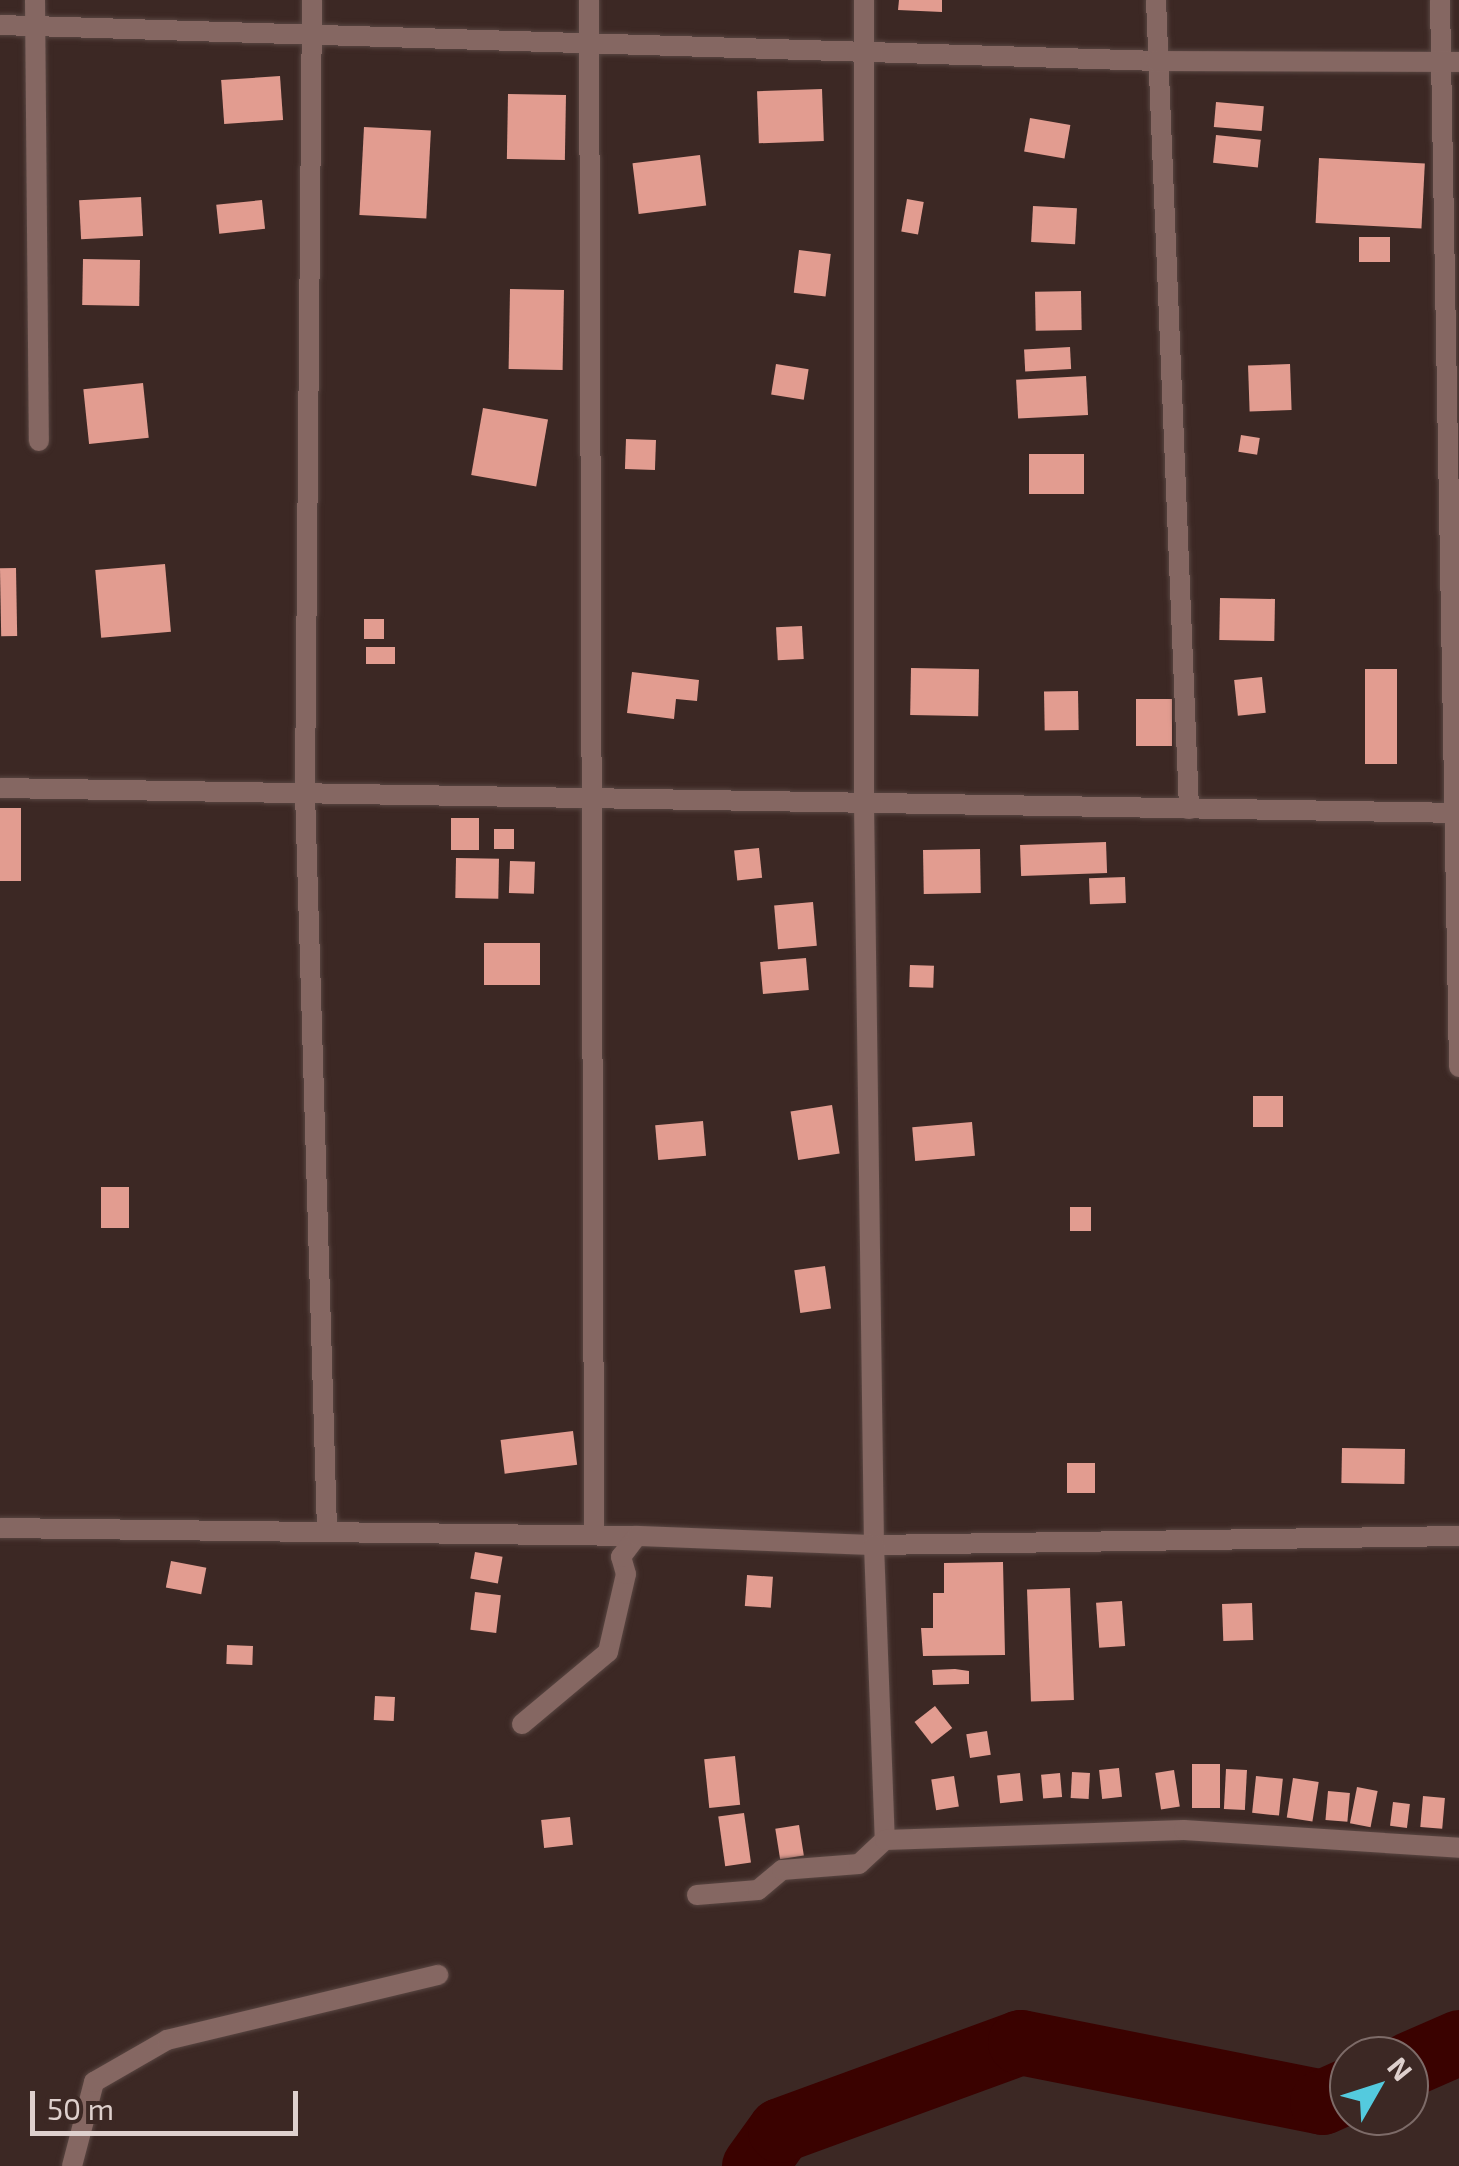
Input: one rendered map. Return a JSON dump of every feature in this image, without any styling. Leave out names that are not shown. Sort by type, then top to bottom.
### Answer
[{"type":"street","points":[[35,0],[40,441]]},
{"type":"street","points":[[312,0],[305,793],[327,1532]]},
{"type":"street","points":[[589,0],[594,1535]]},
{"type":"street","points":[[864,0],[864,804],[874,1545],[885,1840]]},
{"type":"street","points":[[1156,0],[1189,809]]},
{"type":"street","points":[[1440,0],[1450,62],[1459,1067]]},
{"type":"street","points":[[0,25],[313,38],[590,39],[866,54],[1156,61],[1450,62]]},
{"type":"street","points":[[0,788],[1455,813]]},
{"type":"street","points":[[0,1528],[594,1535],[874,1545],[1459,1536]]},
{"type":"street","points":[[522,1724],[608,1652],[626,1574],[622,1557],[637,1536]]},
{"type":"street","points":[[697,1895],[758,1890],[782,1870],[859,1864],[885,1840],[1184,1830],[1459,1848]]},
{"type":"street","points":[[72,2166],[94,2082],[167,2040],[438,1976]]},
{"type":"building","points":[[899,0],[942,0],[942,12],[898,10]]},
{"type":"building","points":[[280,76],[283,120],[224,124],[221,80]]},
{"type":"building","points":[[822,89],[824,141],[759,143],[757,91]]},
{"type":"building","points":[[508,94],[566,95],[565,160],[507,159]]},
{"type":"building","points":[[1216,102],[1264,106],[1262,131],[1214,127]]},
{"type":"building","points":[[1030,118],[1070,125],[1064,159],[1024,151]]},
{"type":"building","points":[[364,127],[431,131],[426,218],[359,215]]},
{"type":"building","points":[[1216,135],[1261,140],[1258,168],[1213,163]]},
{"type":"building","points":[[700,155],[706,206],[639,214],[633,163]]},
{"type":"building","points":[[1319,158],[1425,164],[1421,228],[1316,223]]},
{"type":"building","points":[[141,197],[143,236],[81,239],[79,200]]},
{"type":"building","points":[[907,199],[924,202],[918,234],[901,231]]},
{"type":"building","points":[[262,200],[265,229],[219,234],[216,205]]},
{"type":"building","points":[[1033,206],[1077,208],[1075,244],[1031,242]]},
{"type":"building","points":[[1359,237],[1390,237],[1390,262],[1359,262]]},
{"type":"building","points":[[799,250],[831,254],[826,297],[794,293]]},
{"type":"building","points":[[83,259],[140,260],[139,306],[82,305]]},
{"type":"building","points":[[510,289],[564,290],[563,370],[509,369]]},
{"type":"building","points":[[1081,291],[1082,330],[1036,331],[1035,292]]},
{"type":"building","points":[[1070,347],[1071,369],[1025,371],[1024,349]]},
{"type":"building","points":[[776,364],[809,369],[804,400],[771,395]]},
{"type":"building","points":[[1290,364],[1292,410],[1250,411],[1248,365]]},
{"type":"building","points":[[1086,376],[1088,415],[1018,419],[1016,380]]},
{"type":"building","points":[[143,383],[149,438],[89,444],[83,389]]},
{"type":"building","points":[[483,408],[548,419],[536,486],[471,475]]},
{"type":"building","points":[[1241,435],[1260,438],[1257,455],[1238,452]]},
{"type":"building","points":[[626,439],[656,440],[655,470],[625,469]]},
{"type":"building","points":[[1029,454],[1084,454],[1084,494],[1029,494]]},
{"type":"building","points":[[165,564],[171,632],[101,638],[95,570]]},
{"type":"building","points":[[0,568],[16,568],[17,636],[1,636]]},
{"type":"building","points":[[1220,598],[1275,599],[1274,641],[1219,640]]},
{"type":"building","points":[[364,619],[384,619],[384,639],[364,639]]},
{"type":"building","points":[[802,626],[804,659],[778,660],[776,627]]},
{"type":"building","points":[[366,647],[395,647],[395,664],[366,664]]},
{"type":"building","points":[[911,668],[979,669],[978,716],[910,715]]},
{"type":"building","points":[[1365,669],[1397,669],[1397,764],[1365,764]]},
{"type":"building","points":[[632,672],[699,680],[697,701],[676,699],[674,719],[627,713]]},
{"type":"building","points":[[1262,677],[1266,713],[1238,716],[1234,680]]},
{"type":"building","points":[[1078,691],[1079,730],[1045,731],[1044,692]]},
{"type":"building","points":[[1136,699],[1172,699],[1172,746],[1136,746]]},
{"type":"building","points":[[0,808],[21,808],[21,881],[0,881]]},
{"type":"building","points":[[451,818],[479,818],[479,850],[451,850]]},
{"type":"building","points":[[494,829],[514,829],[514,849],[494,849]]},
{"type":"building","points":[[1106,842],[1107,873],[1021,876],[1020,845]]},
{"type":"building","points":[[759,848],[762,878],[737,880],[734,851]]},
{"type":"building","points":[[980,849],[981,893],[924,894],[923,850]]},
{"type":"building","points":[[456,858],[499,859],[498,899],[455,898]]},
{"type":"building","points":[[510,861],[535,862],[534,894],[509,893]]},
{"type":"building","points":[[1125,877],[1126,903],[1090,904],[1089,878]]},
{"type":"building","points":[[813,902],[817,946],[778,949],[774,905]]},
{"type":"building","points":[[484,943],[540,943],[540,985],[484,985]]},
{"type":"building","points":[[806,958],[809,990],[763,994],[760,962]]},
{"type":"building","points":[[910,965],[934,966],[933,988],[909,987]]},
{"type":"building","points":[[1253,1096],[1283,1096],[1283,1127],[1253,1127]]},
{"type":"building","points":[[832,1105],[840,1153],[798,1160],[791,1112]]},
{"type":"building","points":[[703,1121],[706,1156],[658,1160],[655,1125]]},
{"type":"building","points":[[972,1122],[975,1156],[915,1161],[912,1127]]},
{"type":"building","points":[[101,1187],[129,1187],[129,1228],[101,1228]]},
{"type":"building","points":[[1070,1207],[1091,1207],[1091,1231],[1070,1231]]},
{"type":"building","points":[[825,1266],[831,1309],[800,1313],[794,1270]]},
{"type":"building","points":[[573,1431],[577,1465],[505,1474],[501,1440]]},
{"type":"building","points":[[1342,1448],[1405,1449],[1404,1484],[1341,1483]]},
{"type":"building","points":[[1067,1463],[1095,1463],[1095,1493],[1067,1493]]},
{"type":"building","points":[[475,1552],[503,1557],[498,1583],[470,1579]]},
{"type":"building","points":[[171,1561],[206,1568],[201,1594],[166,1588]]},
{"type":"building","points":[[1003,1562],[1005,1655],[923,1656],[921,1628],[933,1628],[933,1593],[944,1593],[944,1563]]},
{"type":"building","points":[[747,1575],[773,1577],[771,1608],[745,1606]]},
{"type":"building","points":[[1070,1588],[1074,1700],[1031,1701],[1027,1590]]},
{"type":"building","points":[[475,1592],[501,1595],[496,1633],[470,1630]]},
{"type":"building","points":[[1122,1601],[1125,1646],[1099,1648],[1096,1603]]},
{"type":"building","points":[[1252,1603],[1253,1640],[1223,1641],[1222,1604]]},
{"type":"building","points":[[227,1645],[253,1646],[252,1665],[226,1664]]},
{"type":"building","points":[[932,1670],[969,1671],[969,1684],[933,1685]]},
{"type":"building","points":[[375,1696],[395,1697],[394,1721],[374,1720]]},
{"type":"building","points":[[935,1706],[952,1728],[932,1744],[915,1722]]},
{"type":"building","points":[[987,1731],[991,1755],[970,1758],[966,1734]]},
{"type":"building","points":[[735,1756],[740,1805],[709,1808],[704,1759]]},
{"type":"building","points":[[1192,1764],[1220,1764],[1220,1808],[1192,1808]]},
{"type":"building","points":[[1119,1768],[1122,1797],[1102,1799],[1099,1770]]},
{"type":"building","points":[[1226,1769],[1247,1770],[1245,1810],[1224,1809]]},
{"type":"building","points":[[1174,1770],[1180,1807],[1161,1810],[1155,1773]]},
{"type":"building","points":[[1072,1772],[1090,1773],[1089,1799],[1071,1798]]},
{"type":"building","points":[[1020,1773],[1023,1801],[1000,1803],[997,1775]]},
{"type":"building","points":[[1060,1773],[1062,1797],[1043,1799],[1041,1775]]},
{"type":"building","points":[[954,1776],[959,1807],[936,1810],[931,1780]]},
{"type":"building","points":[[1256,1776],[1283,1779],[1279,1816],[1252,1813]]},
{"type":"building","points":[[1293,1778],[1319,1782],[1312,1822],[1287,1818]]},
{"type":"building","points":[[1357,1787],[1378,1791],[1371,1827],[1350,1823]]},
{"type":"building","points":[[1328,1791],[1350,1793],[1347,1822],[1325,1820]]},
{"type":"building","points":[[1423,1796],[1445,1798],[1442,1829],[1420,1827]]},
{"type":"building","points":[[1393,1802],[1410,1804],[1407,1828],[1390,1826]]},
{"type":"building","points":[[744,1813],[751,1863],[725,1866],[718,1817]]},
{"type":"building","points":[[570,1817],[573,1845],[544,1848],[541,1820]]},
{"type":"building","points":[[799,1825],[804,1856],[780,1859],[775,1829]]},
{"type":"waterway","points":[[754,2166],[780,2130],[1020,2042],[1322,2102],[1329,2099]]},
{"type":"waterway","points":[[1429,2055],[1459,2042]]}]
